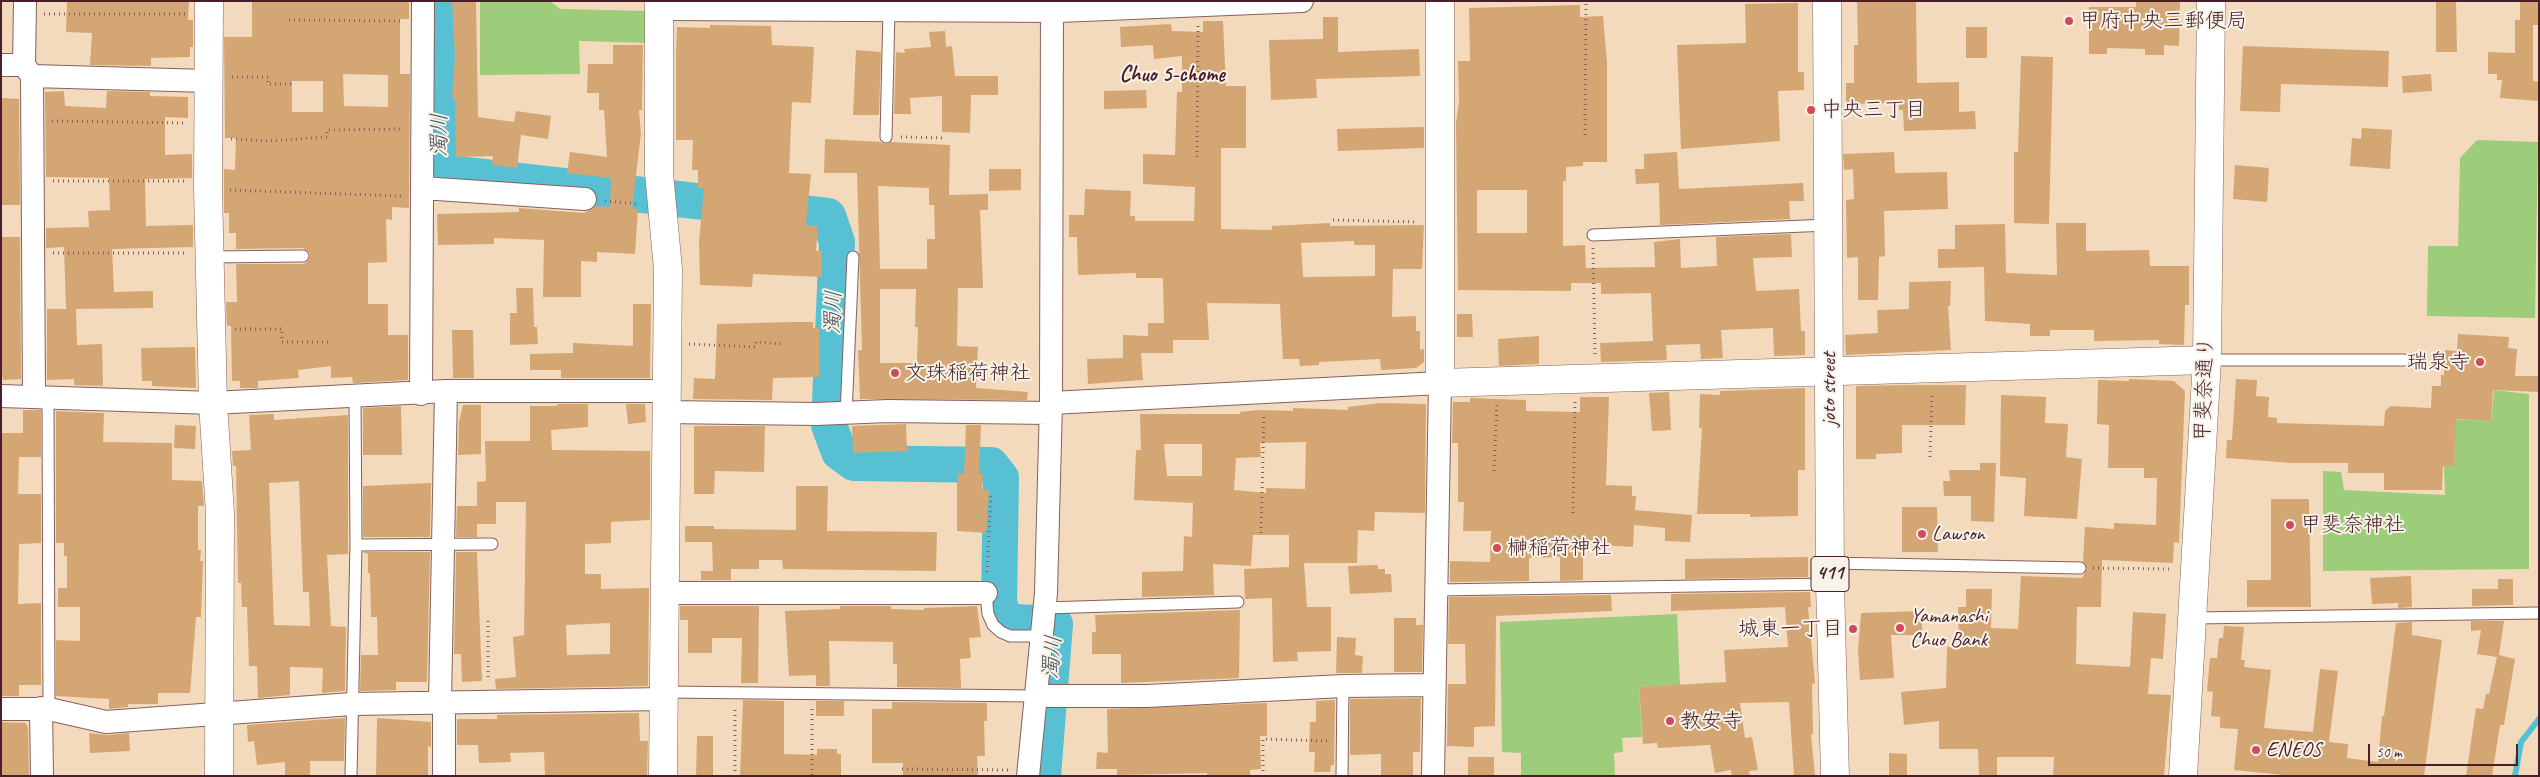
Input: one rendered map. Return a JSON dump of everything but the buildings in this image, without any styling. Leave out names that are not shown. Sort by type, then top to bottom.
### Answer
[{"type":"main road","points":[[1440,1],[1440,383],[2207,360]]},
{"type":"main road","name":"joto street","points":[[1826,1],[1830,574],[1835,776]]},
{"type":"main road","name":"甲斐奈通り","points":[[2183,776],[2194,618],[2207,360],[2211,1]]},
{"type":"main road","points":[[659,5],[659,173],[668,269],[665,401],[665,696],[663,776]]},
{"type":"main road","points":[[209,8],[208,185],[211,329],[213,403],[220,513],[219,776]]},
{"type":"street","points":[[659,5],[816,6],[889,10],[1052,6],[1198,6],[1302,1]]},
{"type":"street","points":[[1028,773],[1045,609],[1051,408],[1052,6]]},
{"type":"street","points":[[25,8],[32,120],[33,253],[41,396]]},
{"type":"street","points":[[421,394],[422,192],[426,68],[423,11]]},
{"type":"street","points":[[1,66],[28,71],[208,79]]},
{"type":"street","points":[[422,192],[462,187],[585,199]]},
{"type":"street","points":[[1,396],[213,403],[421,394],[446,391],[665,401],[816,414],[845,414],[888,411],[1051,408],[1264,392],[1440,383],[1433,686],[1433,776]]},
{"type":"street","points":[[444,776],[442,702],[446,391]]},
{"type":"street","points":[[665,593],[986,592]]},
{"type":"street","points":[[1035,696],[1147,696],[1344,686],[1433,686]]},
{"type":"street","points":[[1,709],[45,708],[106,722],[352,704],[665,696]]},
{"type":"street","points":[[42,776],[45,708]]},
{"type":"lane","points":[[886,137],[889,10]]},
{"type":"lane","points":[[1593,235],[1828,226]]},
{"type":"lane","points":[[210,255],[303,256]]},
{"type":"lane","points":[[845,414],[853,257]]},
{"type":"lane","points":[[2207,360],[2404,360]]},
{"type":"lane","points":[[41,396],[45,708]]},
{"type":"lane","points":[[352,776],[356,545],[355,397]]},
{"type":"lane","points":[[356,545],[492,544]]},
{"type":"lane","points":[[1436,590],[1830,574],[2080,568]]},
{"type":"lane","points":[[986,592],[988,614],[993,625],[1001,632],[1010,636],[1042,635]]},
{"type":"lane","points":[[1045,609],[1238,602]]},
{"type":"lane","points":[[2194,618],[2539,613]]},
{"type":"lane","points":[[1342,776],[1344,686]]},
{"type":"lane","points":[[665,696],[735,693],[1035,696]]},
{"type":"path","points":[[1585,135],[1586,1]]},
{"type":"path","points":[[1197,157],[1198,6]]},
{"type":"path","points":[[25,8],[209,8]]},
{"type":"path","points":[[289,20],[423,11]]},
{"type":"path","points":[[208,79],[268,77],[268,84],[294,84]]},
{"type":"path","points":[[32,120],[208,131],[268,141],[326,137],[327,130],[425,125]]},
{"type":"path","points":[[886,137],[945,138]]},
{"type":"path","points":[[32,182],[208,185],[422,192]]},
{"type":"path","points":[[585,199],[634,203],[663,209]]},
{"type":"path","points":[[1333,220],[1440,223]]},
{"type":"path","points":[[1573,513],[1585,379],[1593,235]]},
{"type":"path","points":[[33,253],[210,255]]},
{"type":"path","points":[[211,329],[282,330],[282,342],[328,342]]},
{"type":"path","points":[[666,343],[755,347],[756,342],[783,344]]},
{"type":"path","points":[[1930,457],[1933,369]]},
{"type":"path","points":[[1494,471],[1498,381]]},
{"type":"path","points":[[1261,533],[1264,392]]},
{"type":"path","points":[[986,592],[991,493]]},
{"type":"path","points":[[2080,568],[2196,570]]},
{"type":"path","points":[[488,621],[488,702]]},
{"type":"path","points":[[734,776],[735,693]]},
{"type":"path","points":[[812,694],[812,776]]},
{"type":"path","points":[[1264,776],[1263,739],[1343,741]]},
{"type":"path","points":[[902,769],[1028,773]]},
{"type":"green space","points":[[480,1],[550,1],[560,9],[647,11],[648,43],[579,41],[580,74],[480,75]]},
{"type":"green space","points":[[2477,140],[2538,142],[2535,318],[2427,316],[2428,246],[2458,246],[2460,158]]},
{"type":"green space","points":[[2494,390],[2529,394],[2529,569],[2323,571],[2323,471],[2341,472],[2344,490],[2445,495],[2444,466],[2454,466],[2455,442],[2451,419],[2491,421]]},
{"type":"green space","points":[[1677,614],[1680,685],[1639,687],[1642,737],[1622,738],[1623,752],[1614,753],[1615,776],[1521,776],[1521,753],[1502,752],[1500,622]]},
{"type":"waterway","name":"濁川","points":[[440,1],[440,172],[828,216],[837,242],[829,425],[839,452],[854,463],[991,465],[1001,478],[999,603],[1004,618],[1014,622],[1055,624],[1043,776]]},
{"type":"waterway","points":[[2515,776],[2521,742],[2539,719]]},
{"type":"place","name":"甲府中央三郵便局","points":[[2069,21]]},
{"type":"place","name":"中央三丁目","points":[[1811,110]]},
{"type":"place","name":"瑞泉寺","points":[[2480,362]]},
{"type":"place","name":"文珠稲荷神社","points":[[895,373]]},
{"type":"place","name":"甲斐奈神社","points":[[2290,525]]},
{"type":"place","name":"Lawson","points":[[1922,534]]},
{"type":"place","name":"榊稲荷神社","points":[[1497,548]]},
{"type":"place","name":"Yamanashi Chuo Bank","points":[[1900,628]]},
{"type":"place","name":"城東一丁目","points":[[1853,629]]},
{"type":"place","name":"教安寺","points":[[1670,721]]},
{"type":"place","name":"ENEOS","points":[[2256,750]]},
{"type":"district","name":"Chuo 5-chome","points":[[1172,75]]}]
